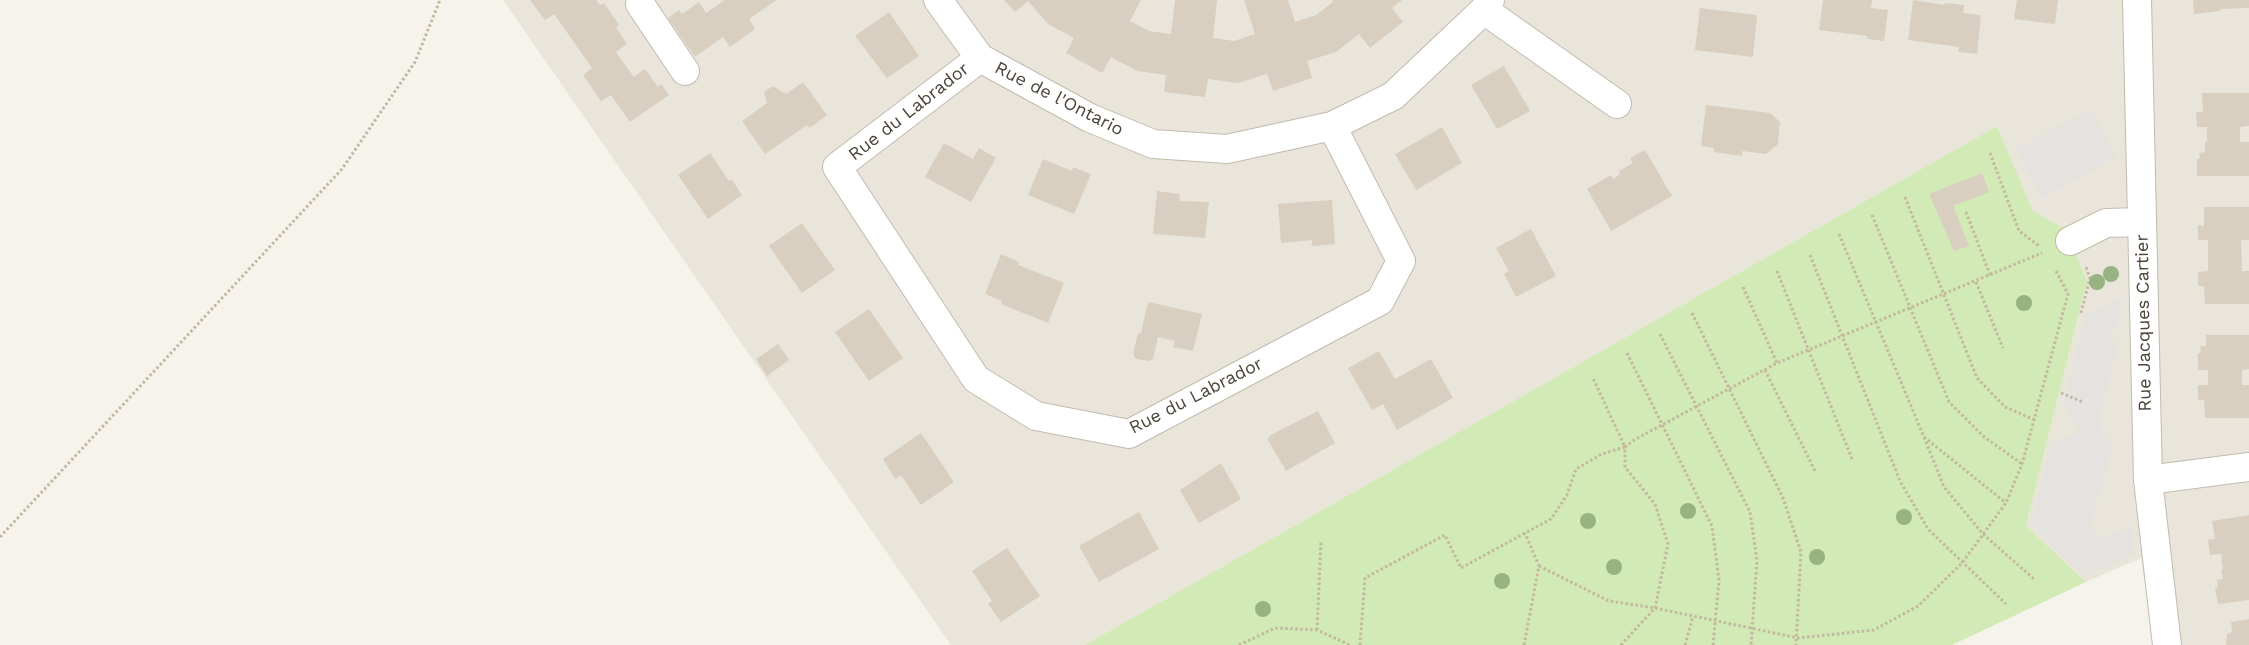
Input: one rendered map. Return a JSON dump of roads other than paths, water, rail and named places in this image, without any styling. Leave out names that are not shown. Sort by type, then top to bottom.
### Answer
[{"type":"street","name":"Rue de l'Ontario","points":[[938,0],[980,58],[1090,118],[1153,144],[1228,149],[1332,126],[1393,96],[1487,5]]},
{"type":"street","name":"Rue Jacques Cartier","points":[[2137,0],[2148,480],[2167,645]]},
{"type":"street","points":[[641,1],[685,71]]},
{"type":"street","points":[[1487,5],[1617,104]]},
{"type":"street","name":"Rue du Labrador","points":[[980,58],[837,167],[976,379],[1036,416],[1129,434],[1380,301],[1401,261],[1332,126]]},
{"type":"street","points":[[2063,244],[2106,223],[2142,222]]},
{"type":"street","points":[[2148,480],[2249,467]]}]
